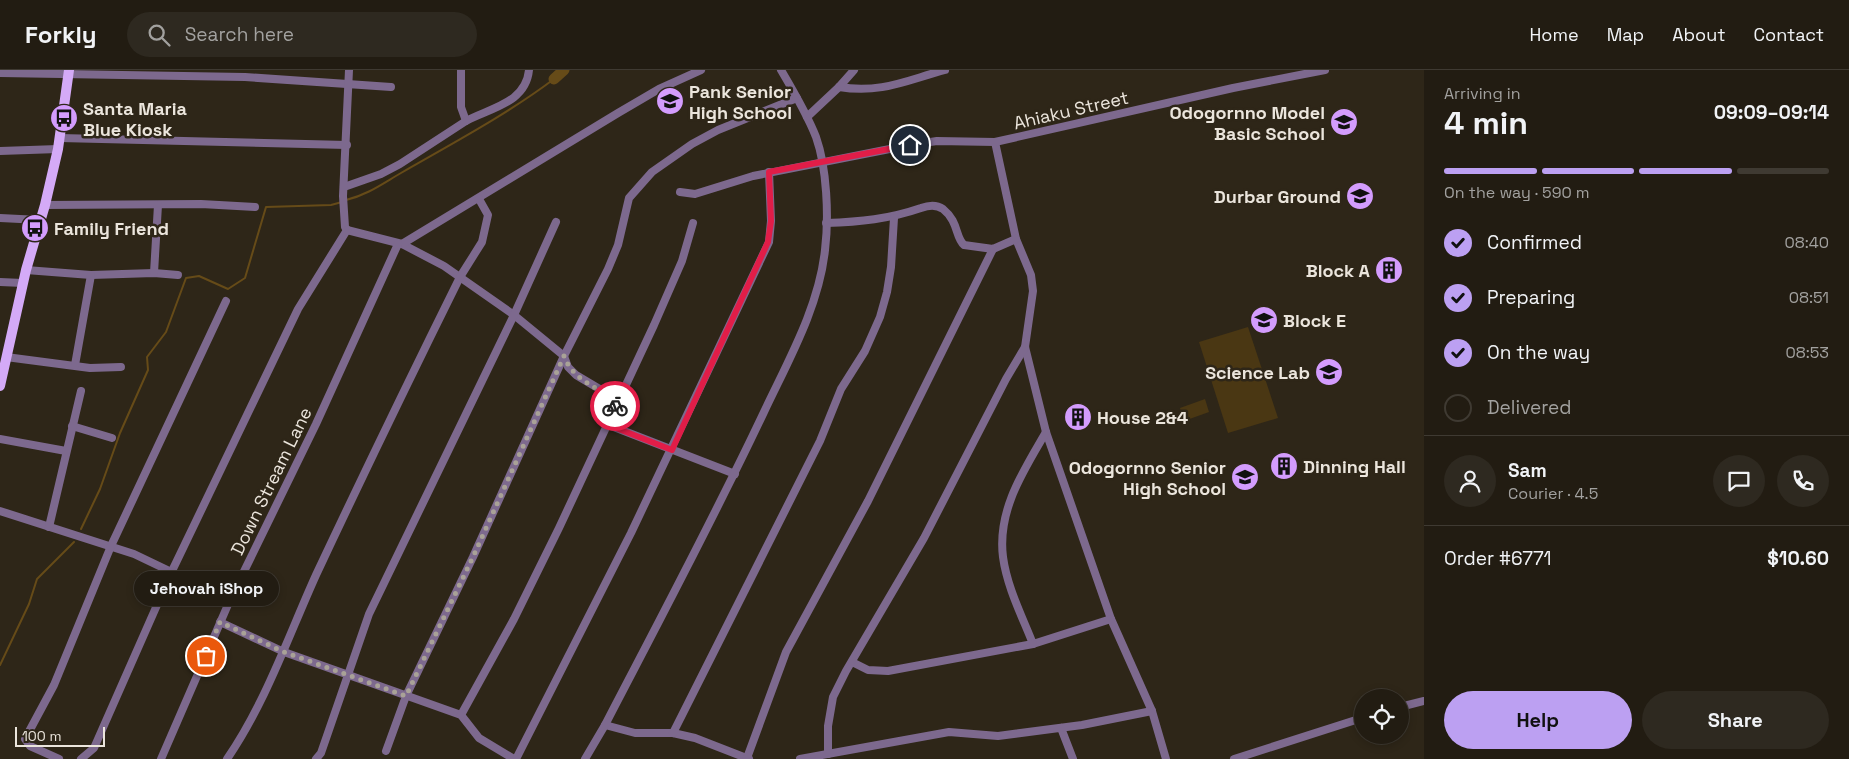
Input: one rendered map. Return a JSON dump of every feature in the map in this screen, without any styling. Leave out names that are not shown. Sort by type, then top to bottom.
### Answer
[{"type":"main road","points":[[0,386],[4,352],[40,220],[46,206],[60,138],[68,72]]},
{"type":"street","points":[[81,759],[94,748],[172,571],[298,309],[347,230],[343,196],[347,145],[349,70]]},
{"type":"street","points":[[462,70],[461,107],[466,121]]},
{"type":"street","points":[[344,187],[394,167],[466,121],[520,94],[528,80],[529,70]]},
{"type":"street","points":[[400,244],[659,89],[701,70]]},
{"type":"street","points":[[585,759],[605,725],[735,474],[807,317],[818,283],[825,250],[826,223],[821,161],[816,139],[807,117],[781,70]]},
{"type":"street","points":[[807,117],[839,88],[854,70]]},
{"type":"street","points":[[839,88],[865,90],[885,88],[946,70]]},
{"type":"street","name":"Ahiaku Street","points":[[680,192],[695,194],[769,172],[937,141],[995,142],[1233,88],[1326,70]]},
{"type":"street","points":[[0,74],[68,72],[245,77],[391,87]]},
{"type":"street","points":[[386,751],[406,696],[473,557],[564,356],[608,269],[618,245],[629,198],[642,182],[672,157],[692,144],[718,130],[797,98]]},
{"type":"street","points":[[60,138],[347,145]]},
{"type":"street","points":[[995,142],[1016,239],[1030,275],[1033,291],[1025,347],[1046,432],[1111,619],[1152,711],[1166,759]]},
{"type":"street","points":[[0,151],[58,149]]},
{"type":"street","points":[[220,622],[284,652],[346,676],[461,715],[479,738],[515,759],[672,450],[768,242],[771,221],[769,172]]},
{"type":"street","points":[[227,759],[241,738],[284,652],[329,548],[460,277],[482,242],[487,225],[486,208],[478,199]]},
{"type":"street","points":[[154,273],[158,204]]},
{"type":"street","points":[[46,206],[158,204],[255,206]]},
{"type":"street","points":[[826,223],[865,222],[894,218],[930,205],[938,206],[955,222],[958,238],[964,245],[993,249],[1016,239]]},
{"type":"street","points":[[0,218],[40,220]]},
{"type":"street","points":[[673,734],[820,441],[841,389],[865,351],[880,317],[891,267],[894,218]]},
{"type":"street","points":[[316,759],[320,753],[369,614],[514,315],[556,222]]},
{"type":"street","points":[[461,715],[518,611],[559,528],[682,261],[693,223]]},
{"type":"street","points":[[347,230],[400,244],[428,256],[514,315],[564,356],[568,367],[576,375],[618,400]]},
{"type":"street","name":"Down Stream Lane","points":[[161,759],[230,600],[316,424],[400,244]]},
{"type":"street","points":[[605,725],[635,733],[673,734],[710,743],[748,759],[786,652],[868,501],[993,249]]},
{"type":"street","points":[[26,270],[91,275],[154,273],[178,275]]},
{"type":"street","points":[[75,365],[91,275]]},
{"type":"street","points":[[0,282],[23,283]]},
{"type":"street","points":[[59,759],[30,746],[25,739],[54,685],[111,546],[226,301]]},
{"type":"street","points":[[828,754],[828,726],[833,697],[914,555],[1006,379],[1025,347]]},
{"type":"street","points":[[4,352],[90,368],[120,367]]},
{"type":"street","points":[[49,527],[81,391]]},
{"type":"street","points":[[606,424],[735,474]]},
{"type":"street","points":[[72,426],[112,438]]},
{"type":"street","points":[[1033,644],[1007,573],[1003,557],[1003,531],[1013,493],[1046,432]]},
{"type":"street","points":[[0,439],[66,451]]},
{"type":"street","points":[[0,511],[111,546],[172,571],[230,600]]},
{"type":"street","points":[[852,662],[868,670],[888,672],[1033,644],[1111,619]]},
{"type":"street","points":[[1409,705],[1424,701]]},
{"type":"street","points":[[800,759],[949,732],[998,736],[1061,728],[1152,711]]},
{"type":"street","points":[[1234,759],[1354,721]]},
{"type":"street","points":[[1061,728],[1073,759]]},
{"type":"shaded area","points":[[1248,327],[1278,418],[1228,433],[1199,342]]},
{"type":"shaded area","points":[[1205,399],[1209,412],[1184,421],[1180,408]]},
{"type":"waterway","points":[[554,79],[564,70]]},
{"type":"waterway","points":[[346,200],[374,189],[460,140],[517,105],[554,79]]},
{"type":"waterway","points":[[81,529],[100,489],[120,433],[148,370],[147,357],[166,332],[186,278],[199,276],[228,289],[245,278],[266,207],[331,205],[342,202]]},
{"type":"waterway","points":[[0,665],[29,604],[37,579],[74,542]]},
{"type":"way so far","points":[[206,656],[220,622],[284,652],[346,676],[406,696],[473,557],[564,356],[568,367],[576,375],[618,400],[615,406]]},
{"type":"place","name":"Pank Senior High School","points":[[670,101]]},
{"type":"place","name":"Santa Maria Blue Kiosk","points":[[64,118]]},
{"type":"place","name":"Odogornno Model Basic School","points":[[1344,122]]},
{"type":"place","name":"Durbar Ground","points":[[1360,196]]},
{"type":"place","name":"Family Friend","points":[[35,228]]},
{"type":"place","name":"Block A","points":[[1389,270]]},
{"type":"place","name":"Block E","points":[[1264,320]]},
{"type":"place","name":"Science Lab","points":[[1329,372]]},
{"type":"place","name":"House 2&4","points":[[1078,417]]},
{"type":"place","name":"Dinning Hall","points":[[1284,466]]},
{"type":"place","name":"Odogornno Senior High School","points":[[1245,477]]},
{"type":"place","name":"Jehovah iShop","points":[[206,656]]},
{"type":"route","points":[[615,406],[606,424],[672,450],[768,242],[771,232],[769,172],[910,145]]}]
